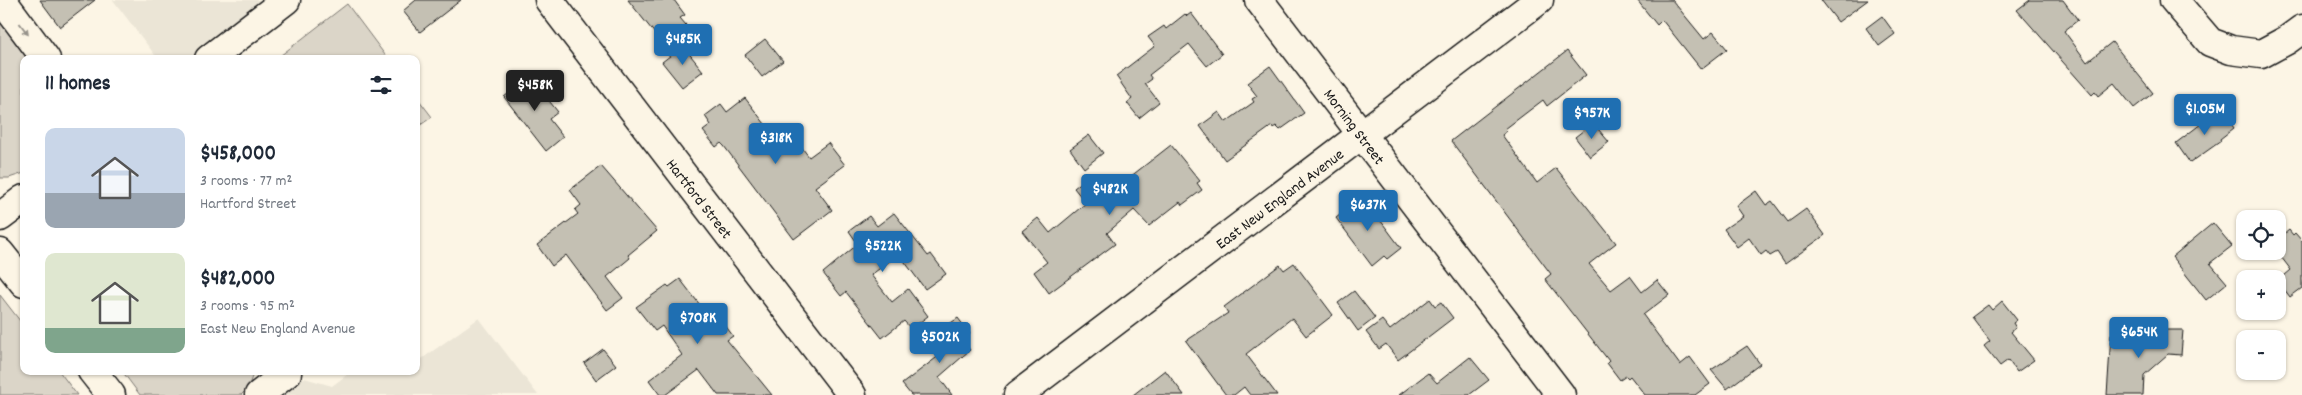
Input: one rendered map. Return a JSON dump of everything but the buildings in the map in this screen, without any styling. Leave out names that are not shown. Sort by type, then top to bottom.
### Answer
[{"type":"street","points":[[2,0],[43,55]]},
{"type":"street","points":[[213,55],[286,0]]},
{"type":"street","name":"Hartford Street","points":[[549,0],[852,395]]},
{"type":"street","name":"Morning Street","points":[[1259,0],[1561,395]]},
{"type":"street","name":"East New England Avenue","points":[[1018,395],[1539,0]]},
{"type":"street","points":[[2174,0],[2210,42],[2231,50],[2261,54],[2295,35]]},
{"type":"street","points":[[0,217],[20,201]]},
{"type":"street","points":[[0,253],[20,278]]},
{"type":"street","points":[[95,375],[111,395]]},
{"type":"street","points":[[259,395],[286,375]]},
{"type":"shaded area","points":[[113,0],[286,0],[214,55],[155,55]]},
{"type":"shaded area","points":[[347,4],[385,55],[281,55]]},
{"type":"shaded area","points":[[0,14],[31,55],[20,55],[20,174],[9,178],[0,178]]},
{"type":"shaded area","points":[[420,101],[432,117],[420,125]]},
{"type":"shaded area","points":[[0,295],[20,321],[20,375],[62,375],[77,395],[0,395]]},
{"type":"shaded area","points":[[479,318],[538,395],[259,395],[284,375],[294,375],[332,386],[347,375],[420,375],[420,360]]},
{"type":"shaded area","points":[[125,375],[253,375],[248,388],[241,395],[140,395]]}]
